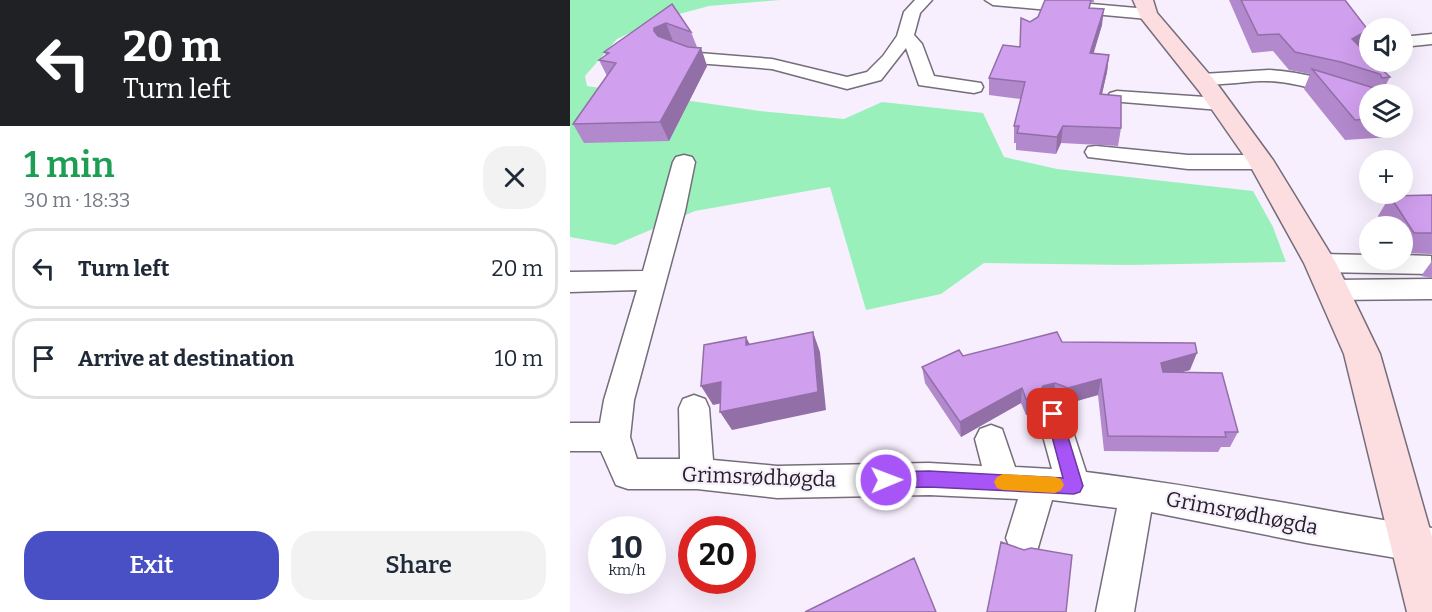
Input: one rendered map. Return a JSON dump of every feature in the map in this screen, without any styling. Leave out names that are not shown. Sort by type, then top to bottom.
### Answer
[{"type":"main road","points":[[1145,7],[1211,92],[1261,162],[1326,276],[1362,354],[1422,543],[1430,612]]},
{"type":"lane","points":[[672,48],[696,58],[772,64],[847,83],[874,76],[905,36],[912,12],[924,0]]},
{"type":"lane","points":[[993,0],[1038,4],[1145,7]]},
{"type":"lane","points":[[1032,22],[1038,4]]},
{"type":"lane","points":[[905,36],[913,44],[926,81],[974,87]]},
{"type":"lane","points":[[1413,41],[1432,39]]},
{"type":"lane","points":[[1118,97],[1211,92],[1271,66],[1359,97]]},
{"type":"lane","points":[[1096,152],[1188,162],[1261,162]]},
{"type":"lane","name":"Grimsrødhøgda","points":[[684,162],[629,361],[614,437],[619,460],[628,474],[697,474],[777,482],[929,479],[1074,486],[1137,494],[1307,526],[1422,543]]},
{"type":"lane","points":[[1326,276],[1432,277]]},
{"type":"lane","points":[[570,282],[653,280]]},
{"type":"lane","points":[[694,408],[697,474]]},
{"type":"lane","points":[[1053,414],[1074,486]]},
{"type":"lane","points":[[570,436],[614,437]]},
{"type":"lane","points":[[991,439],[1003,482]]},
{"type":"lane","points":[[1024,538],[1039,484]]},
{"type":"lane","points":[[1115,612],[1137,494]]},
{"type":"green space","points":[[570,0],[780,0],[709,6],[657,20],[617,39],[585,76],[587,86],[760,111],[844,119],[882,102],[983,113],[1004,157],[1057,169],[1253,191],[1273,227],[1286,262],[1129,265],[984,263],[941,294],[866,310],[830,187],[695,211],[615,245],[570,237]]},
{"type":"building","points":[[1045,0],[1091,0],[1089,8],[1104,9],[1090,53],[1109,55],[1100,94],[1121,96],[1121,128],[1063,126],[1057,137],[1017,133],[1019,126],[1014,126],[1025,82],[989,78],[1003,45],[1020,47],[1021,18],[1030,22],[1038,17]]},
{"type":"building","points":[[1241,0],[1345,0],[1359,18],[1359,35],[1352,39],[1359,46],[1359,68],[1295,52],[1279,34],[1258,35]]},
{"type":"building","points":[[672,4],[691,32],[666,23],[654,28],[654,31],[658,36],[688,47],[701,48],[660,122],[573,124],[616,63],[599,60],[609,53],[604,52]]},
{"type":"building","points":[[1312,69],[1361,84],[1359,84],[1359,120],[1355,120]]},
{"type":"building","points":[[1374,72],[1385,72],[1390,77],[1382,78],[1380,74]]},
{"type":"building","points":[[1413,195],[1432,195],[1432,233],[1414,233],[1413,216],[1403,216],[1395,204],[1413,204]]},
{"type":"building","points":[[813,332],[818,392],[720,412],[721,382],[701,386],[704,345],[746,337],[746,345]]},
{"type":"building","points":[[1057,332],[1062,342],[1195,343],[1197,353],[1161,363],[1163,372],[1222,373],[1238,432],[1225,432],[1226,437],[1108,436],[1101,379],[1068,388],[1055,383],[1043,386],[1037,396],[1026,399],[1022,388],[960,422],[922,367],[959,350],[963,356]]},
{"type":"building","points":[[1001,542],[1024,550],[1031,548],[1072,555],[1066,612],[987,612]]},
{"type":"building","points":[[914,558],[936,612],[805,612]]},
{"type":"slow traffic","points":[[1003,482],[1055,485]]},
{"type":"route","points":[[886,480],[929,479],[1074,486],[1053,414]]}]
